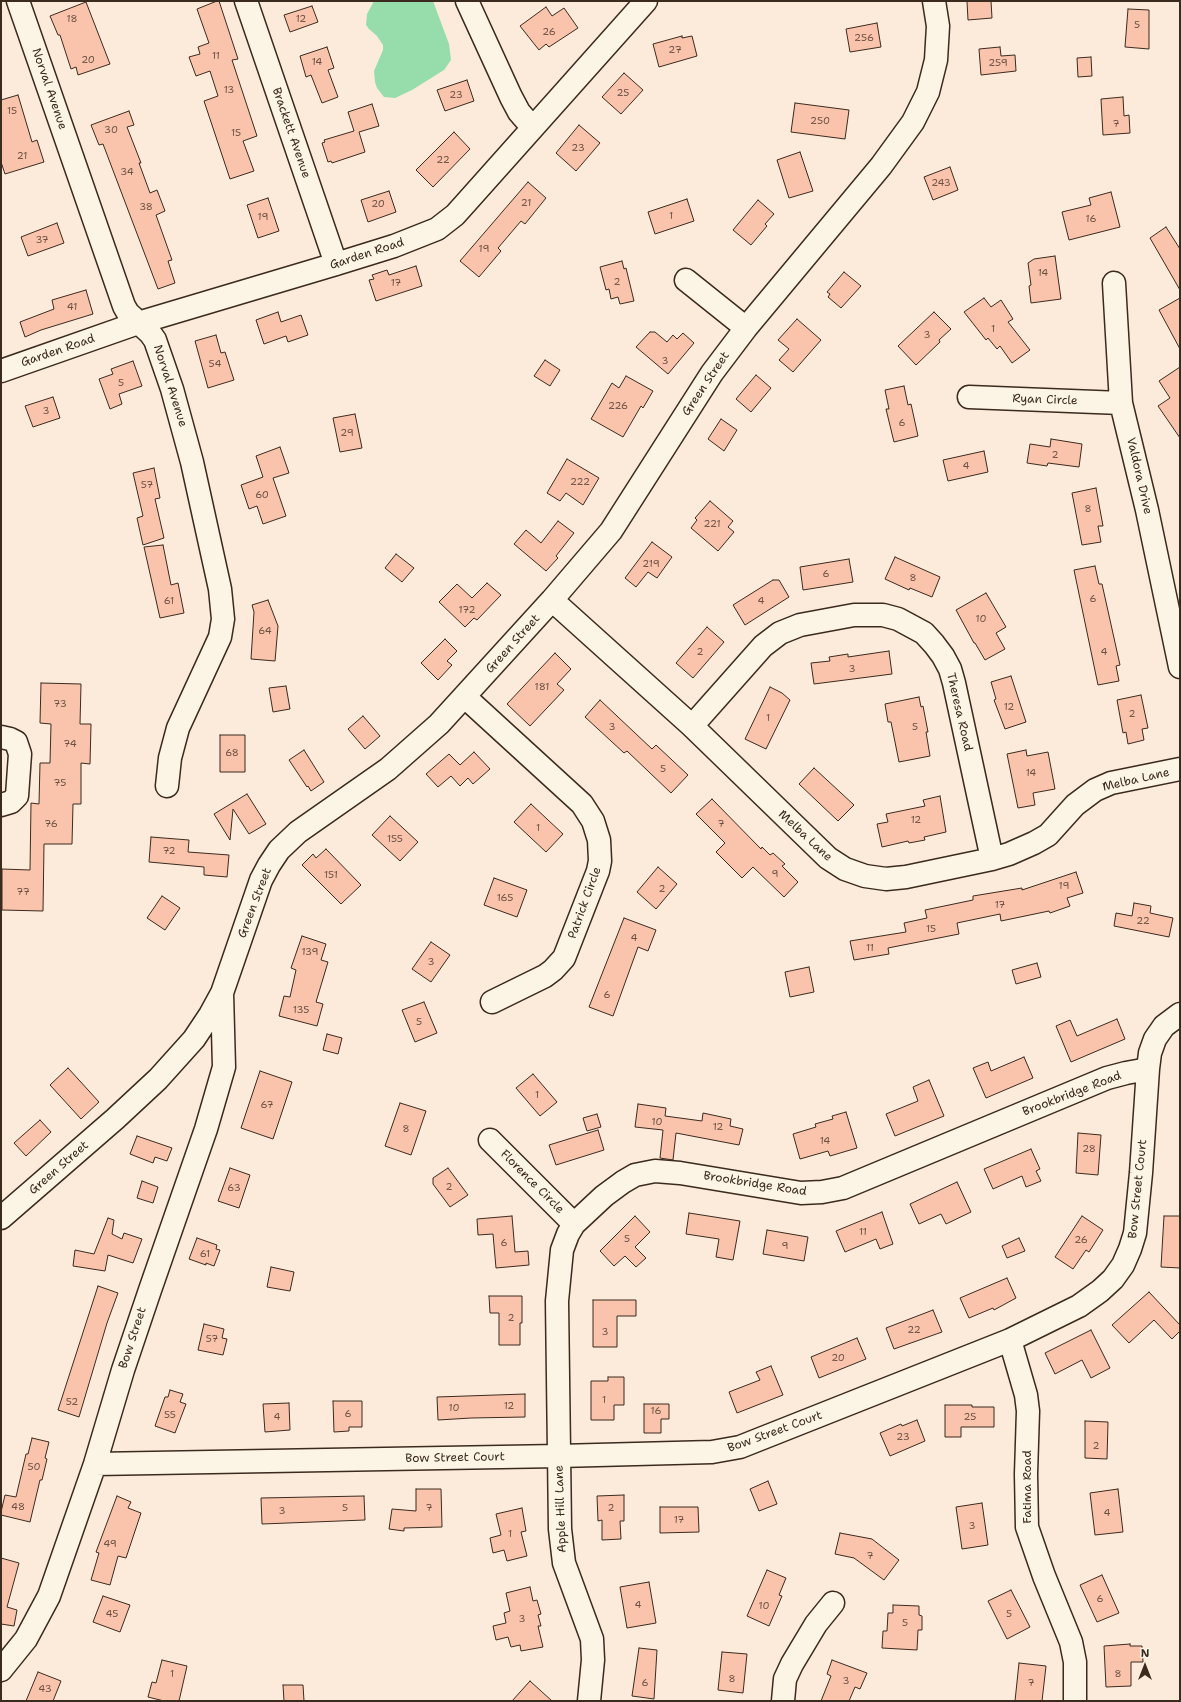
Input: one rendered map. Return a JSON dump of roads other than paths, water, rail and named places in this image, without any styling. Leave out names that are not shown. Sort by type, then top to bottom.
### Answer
[{"type":"street","name":"Norval Avenue","points":[[18,1],[124,306],[155,340],[183,425],[218,582],[222,612],[222,630],[218,643],[178,728],[170,758],[166,786]]},
{"type":"street","name":"Brackett Avenue","points":[[246,1],[336,264]]},
{"type":"street","points":[[467,1],[515,105],[532,127]]},
{"type":"street","name":"Garden Road","points":[[1,371],[138,323],[336,264],[426,234],[446,222],[464,205],[646,1]]},
{"type":"street","name":"Green Street","points":[[1,1218],[115,1120],[158,1078],[194,1039],[222,993],[261,880],[269,864],[279,850],[298,832],[399,760],[439,724],[552,600],[611,531],[712,373],[746,328],[881,166],[919,112],[928,92],[936,60],[938,26],[934,1]]},
{"type":"street","points":[[686,280],[746,328]]},
{"type":"street","name":"Valdora Drive","points":[[1114,283],[1121,403],[1175,620],[1180,668]]},
{"type":"street","name":"Ryan Circle","points":[[969,397],[1121,403]]},
{"type":"street","name":"Melba Lane","points":[[552,600],[692,726],[820,851],[836,864],[850,871],[875,878],[896,878],[992,859],[1019,850],[1044,838],[1056,828],[1075,805],[1095,790],[1111,784],[1180,769]]},
{"type":"street","name":"Theresa Road","points":[[692,726],[763,646],[780,633],[806,624],[854,615],[883,615],[898,619],[924,633],[939,650],[950,669],[992,859]]},
{"type":"street","name":"Patrick Circle","points":[[465,696],[582,804],[593,821],[599,840],[600,861],[598,871],[564,958],[546,976],[492,1002]]},
{"type":"street","points":[[1,737],[16,742],[20,754],[18,793],[16,798],[11,802],[1,805]]},
{"type":"street","name":"Bow Street","points":[[1,1670],[26,1639],[46,1603],[95,1464],[123,1370],[206,1129],[224,1067],[222,993]]},
{"type":"street","points":[[1148,1069],[1150,1054],[1156,1039],[1164,1026],[1180,1014]]},
{"type":"street","name":"Bow Street Court","points":[[95,1464],[712,1452],[740,1447],[1010,1340],[1094,1297],[1112,1279],[1127,1257],[1133,1241],[1136,1224],[1148,1069]]},
{"type":"street","name":"Brookbridge Road","points":[[559,1456],[557,1301],[562,1250],[566,1238],[574,1224],[604,1196],[623,1182],[635,1176],[655,1171],[680,1173],[801,1193],[822,1192],[843,1188],[1107,1078],[1148,1069]]},
{"type":"street","name":"Florence Circle","points":[[490,1140],[574,1224]]},
{"type":"street","name":"Fatima Road","points":[[1010,1340],[1023,1384],[1028,1411],[1026,1485],[1027,1527],[1044,1576],[1071,1642],[1075,1662],[1075,1701]]},
{"type":"street","name":"Apple Hill Lane","points":[[559,1456],[561,1551],[567,1574],[586,1621],[592,1643],[593,1660],[589,1701]]},
{"type":"street","points":[[783,1701],[785,1679],[792,1664],[816,1624],[833,1603]]}]
